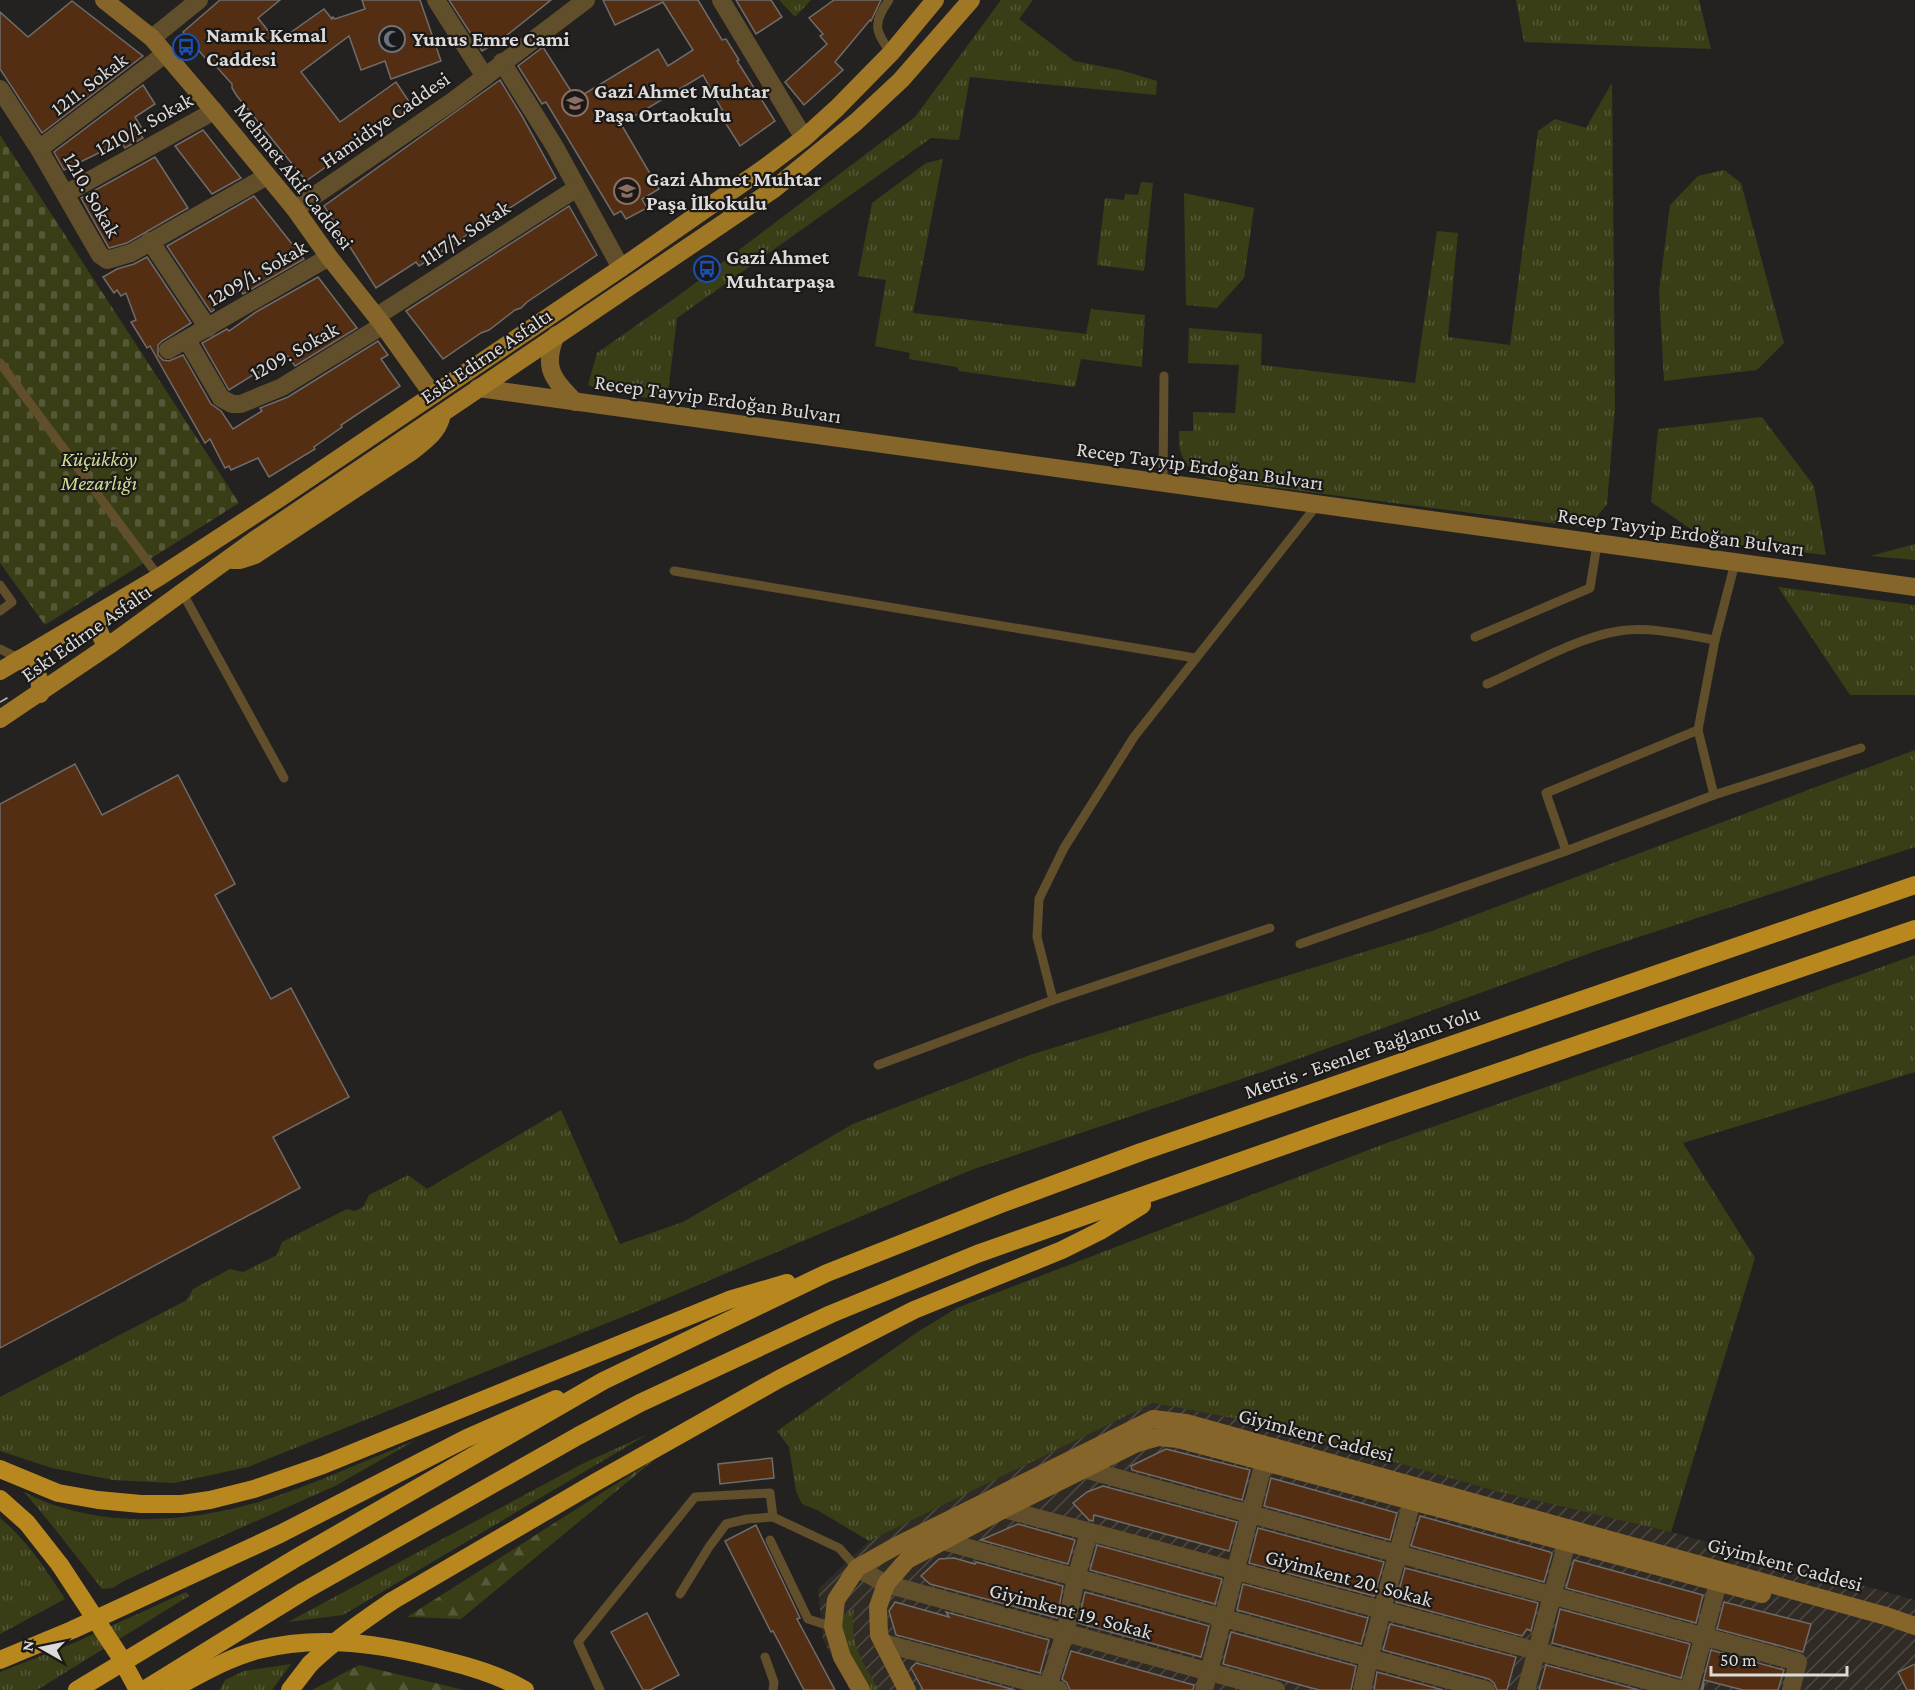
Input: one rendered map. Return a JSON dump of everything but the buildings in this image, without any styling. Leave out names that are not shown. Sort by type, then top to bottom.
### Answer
[{"type":"highway","name":"Metris - Esenler Bağlantı Yolu","points":[[827,1274],[1002,1204],[1141,1152],[1915,885]]},
{"type":"highway","points":[[144,1690],[304,1591],[578,1436],[640,1403],[778,1338],[977,1254],[1329,1130],[1915,929]]},
{"type":"highway","points":[[290,1690],[310,1664],[328,1647],[392,1601],[606,1476],[779,1379],[915,1310],[1062,1250],[1100,1231],[1176,1185]]},
{"type":"highway","points":[[77,1690],[296,1558],[603,1381],[827,1274]]},
{"type":"highway","points":[[0,1469],[58,1493],[98,1500],[141,1504],[182,1504],[210,1500],[254,1489],[322,1465],[729,1300],[773,1286],[827,1274]]},
{"type":"highway","points":[[0,1659],[72,1630],[280,1534],[467,1438],[535,1407],[603,1381]]},
{"type":"highway","points":[[0,1499],[27,1523],[60,1565],[138,1690]]},
{"type":"highway","points":[[171,1690],[215,1666],[256,1651],[289,1644],[323,1642],[370,1644],[417,1653],[488,1672],[525,1690]]},
{"type":"main road","name":"Eski Edirne Asfaltı","points":[[0,671],[159,578],[702,214],[804,138],[837,108],[891,53],[935,0]]},
{"type":"main road","name":"Eski Edirne Asfaltı","points":[[0,719],[111,644],[225,560],[240,560],[255,555],[411,452],[431,436],[440,424],[443,412],[765,195],[856,122],[901,80],[970,0]]},
{"type":"main road","points":[[451,383],[478,388]]},
{"type":"main road","points":[[433,395],[443,412]]},
{"type":"main road","points":[[111,644],[99,635],[98,624],[124,606],[130,594]]},
{"type":"main road","points":[[20,659],[32,666],[39,675],[40,694]]},
{"type":"street","name":"Mehmet Akif Caddesi","points":[[104,0],[152,38],[214,111],[295,209],[433,395]]},
{"type":"street","points":[[152,38],[200,0]]},
{"type":"street","points":[[436,0],[485,77]]},
{"type":"street","points":[[721,0],[804,138]]},
{"type":"street","name":"Hamidiye Caddesi","points":[[295,209],[485,77],[578,2]]},
{"type":"street","name":"1211. Sokak","points":[[39,149],[165,54]]},
{"type":"street","points":[[502,62],[555,147],[621,268]]},
{"type":"street","name":"1210. Sokak","points":[[0,89],[39,149],[100,255],[107,260],[131,253],[267,176]]},
{"type":"street","name":"1210/1. Sokak","points":[[65,194],[214,111]]},
{"type":"street","name":"1117/1. Sokak","points":[[380,321],[578,188]]},
{"type":"street","name":"1209/1. Sokak","points":[[150,241],[208,328]]},
{"type":"street","name":"1209/1. Sokak","points":[[168,350],[329,257]]},
{"type":"street","name":"1209. Sokak","points":[[187,340],[221,398],[232,404],[241,404],[282,387],[380,321]]},
{"type":"street","points":[[556,335],[549,351],[549,366],[556,382],[575,402]]},
{"type":"street","name":"Recep Tayyip Erdoğan Bulvarı","points":[[478,388],[1597,544],[1620,543],[1735,563],[1915,587]]},
{"type":"street","name":"Giyimkent Caddesi","points":[[861,1690],[842,1657],[833,1627],[836,1600],[857,1568],[896,1546],[1153,1419],[1186,1423],[1886,1616],[1915,1626]]},
{"type":"street","name":"Giyimkent Caddesi","points":[[907,1690],[879,1635],[878,1607],[886,1584],[907,1560],[1137,1443],[1158,1437],[1178,1439],[1915,1635]]},
{"type":"street","points":[[1204,1690],[1264,1462]]},
{"type":"street","points":[[1084,1469],[1798,1662],[1791,1690]]},
{"type":"street","points":[[1362,1690],[1412,1501]]},
{"type":"street","name":"Giyimkent 20. Sokak","points":[[1004,1509],[1683,1690]]},
{"type":"street","points":[[883,1643],[1051,1689],[1076,1578],[1089,1532]]},
{"type":"street","points":[[943,1541],[1486,1690]]},
{"type":"street","points":[[1526,1690],[1567,1542]]},
{"type":"street","name":"Giyimkent 19. Sokak","points":[[857,1568],[886,1584],[1276,1690]]},
{"type":"street","points":[[1689,1690],[1718,1583]]},
{"type":"lane","points":[[890,0],[879,15],[876,28],[881,40],[891,53]]},
{"type":"lane","points":[[0,363],[159,578]]},
{"type":"lane","points":[[1163,483],[1164,376]]},
{"type":"lane","points":[[1053,1000],[1037,937],[1039,899],[1064,848],[1134,737],[1317,505]]},
{"type":"lane","points":[[1475,636],[1590,588],[1597,544]]},
{"type":"lane","points":[[1714,795],[1698,730],[1715,640],[1735,563]]},
{"type":"lane","points":[[674,571],[1195,658]]},
{"type":"lane","points":[[0,585],[12,602],[0,611]]},
{"type":"lane","points":[[182,592],[284,778]]},
{"type":"lane","points":[[1487,684],[1594,636],[1621,630],[1657,631],[1715,640]]},
{"type":"lane","points":[[0,649],[20,659]]},
{"type":"lane","points":[[1566,851],[1546,793],[1698,730]]},
{"type":"lane","points":[[1300,944],[1566,851],[1714,795],[1861,748]]},
{"type":"lane","points":[[878,1065],[1053,1000],[1270,928]]},
{"type":"lane","points":[[600,1690],[578,1642],[695,1497],[770,1493],[773,1517]]},
{"type":"lane","points":[[680,1594],[726,1524],[747,1519],[773,1517],[839,1548],[857,1568]]},
{"type":"lane","points":[[770,1540],[808,1619],[833,1627]]},
{"type":"lane","points":[[765,1657],[774,1682],[773,1690]]},
{"type":"shaded area","points":[[1153,1403],[1260,1423],[1495,1491],[1671,1532],[1915,1600],[1915,1690],[850,1690],[823,1640],[818,1589],[869,1541]]},
{"type":"green space","points":[[779,0],[811,0],[795,17]]},
{"type":"green space","points":[[1001,0],[1033,0],[1019,19],[1074,61],[1120,70],[1157,81],[1156,95],[970,77],[959,140],[931,138],[677,318],[667,401],[602,391],[588,385],[597,353],[678,296],[915,117]]},
{"type":"green space","points":[[1516,0],[1699,0],[1711,49],[1524,42]]},
{"type":"green space","points":[[1612,83],[1615,408],[1607,504],[1588,528],[1221,481],[1200,474],[1184,461],[1180,450],[1179,431],[1193,431],[1193,412],[1235,413],[1239,365],[1188,363],[1189,328],[1262,334],[1261,365],[1415,383],[1437,231],[1458,233],[1448,337],[1510,345],[1538,131],[1555,119],[1586,128]]},
{"type":"green space","name":"Küçükköy Mezarlığı","points":[[0,135],[239,503],[45,625],[0,563]]},
{"type":"green space","points":[[943,159],[913,313],[1086,334],[1091,309],[1145,315],[1142,367],[1081,359],[1075,387],[959,371],[957,367],[909,359],[910,353],[875,346],[886,280],[858,276],[872,203],[926,163]]},
{"type":"green space","points":[[1724,170],[1741,183],[1784,343],[1757,370],[1664,381],[1659,291],[1670,205],[1698,176]]},
{"type":"green space","points":[[1141,182],[1153,183],[1144,271],[1097,265],[1105,198],[1124,200],[1125,194],[1138,195]]},
{"type":"green space","points":[[1184,193],[1254,208],[1244,278],[1217,308],[1186,305]]},
{"type":"green space","points":[[1762,417],[1814,486],[1826,555],[1710,542],[1651,502],[1658,429]]},
{"type":"green space","points":[[1915,544],[1915,560],[1870,556]]},
{"type":"green space","points":[[1778,587],[1915,605],[1915,695],[1850,695]]},
{"type":"green space","points":[[1915,750],[1915,847],[1596,951],[1262,1072],[971,1170],[632,1313],[248,1467],[174,1483],[113,1480],[52,1468],[0,1451],[0,1397],[187,1300],[193,1289],[230,1269],[243,1272],[277,1255],[282,1242],[347,1209],[355,1211],[363,1207],[369,1195],[408,1175],[427,1189],[561,1110],[620,1244],[683,1222],[853,1124],[1030,1055],[1432,931]]},
{"type":"green space","points":[[1915,955],[1915,1072],[1683,1143],[1755,1258],[1671,1532],[1495,1491],[1260,1423],[1153,1403],[869,1541],[819,1511],[802,1504],[796,1491],[789,1447],[777,1431],[919,1331],[957,1308],[1384,1144]]},
{"type":"green space","points":[[648,1434],[343,1615],[288,1622],[584,1463]]},
{"type":"green space","points":[[416,1440],[335,1486],[175,1557],[113,1588],[102,1589],[24,1492],[51,1504],[109,1517],[140,1519],[200,1515],[259,1502]]},
{"type":"green space","points":[[655,1459],[461,1619],[407,1617]]},
{"type":"green space","points":[[0,1518],[27,1546],[65,1599],[0,1634]]},
{"type":"green space","points":[[186,1592],[189,1596],[37,1690],[0,1690],[0,1672],[74,1643]]},
{"type":"green space","points":[[854,1609],[855,1643],[862,1661],[879,1690],[869,1690],[846,1645],[841,1615]]},
{"type":"green space","points":[[291,1664],[272,1690],[220,1690],[225,1680],[244,1671]]},
{"type":"green space","points":[[359,1665],[464,1690],[312,1690]]},
{"type":"tram line","points":[[0,702],[7,698]]},
{"type":"place","name":"Yunus Emre Cami","points":[[392,39]]},
{"type":"place","name":"Namık Kemal Caddesi","points":[[186,47]]},
{"type":"place","name":"Gazi Ahmet Muhtar Paşa Ortaokulu","points":[[575,103]]},
{"type":"place","name":"Gazi Ahmet Muhtar Paşa İlkokulu","points":[[627,191]]},
{"type":"place","name":"Gazi Ahmet Muhtarpaşa","points":[[707,269]]}]
